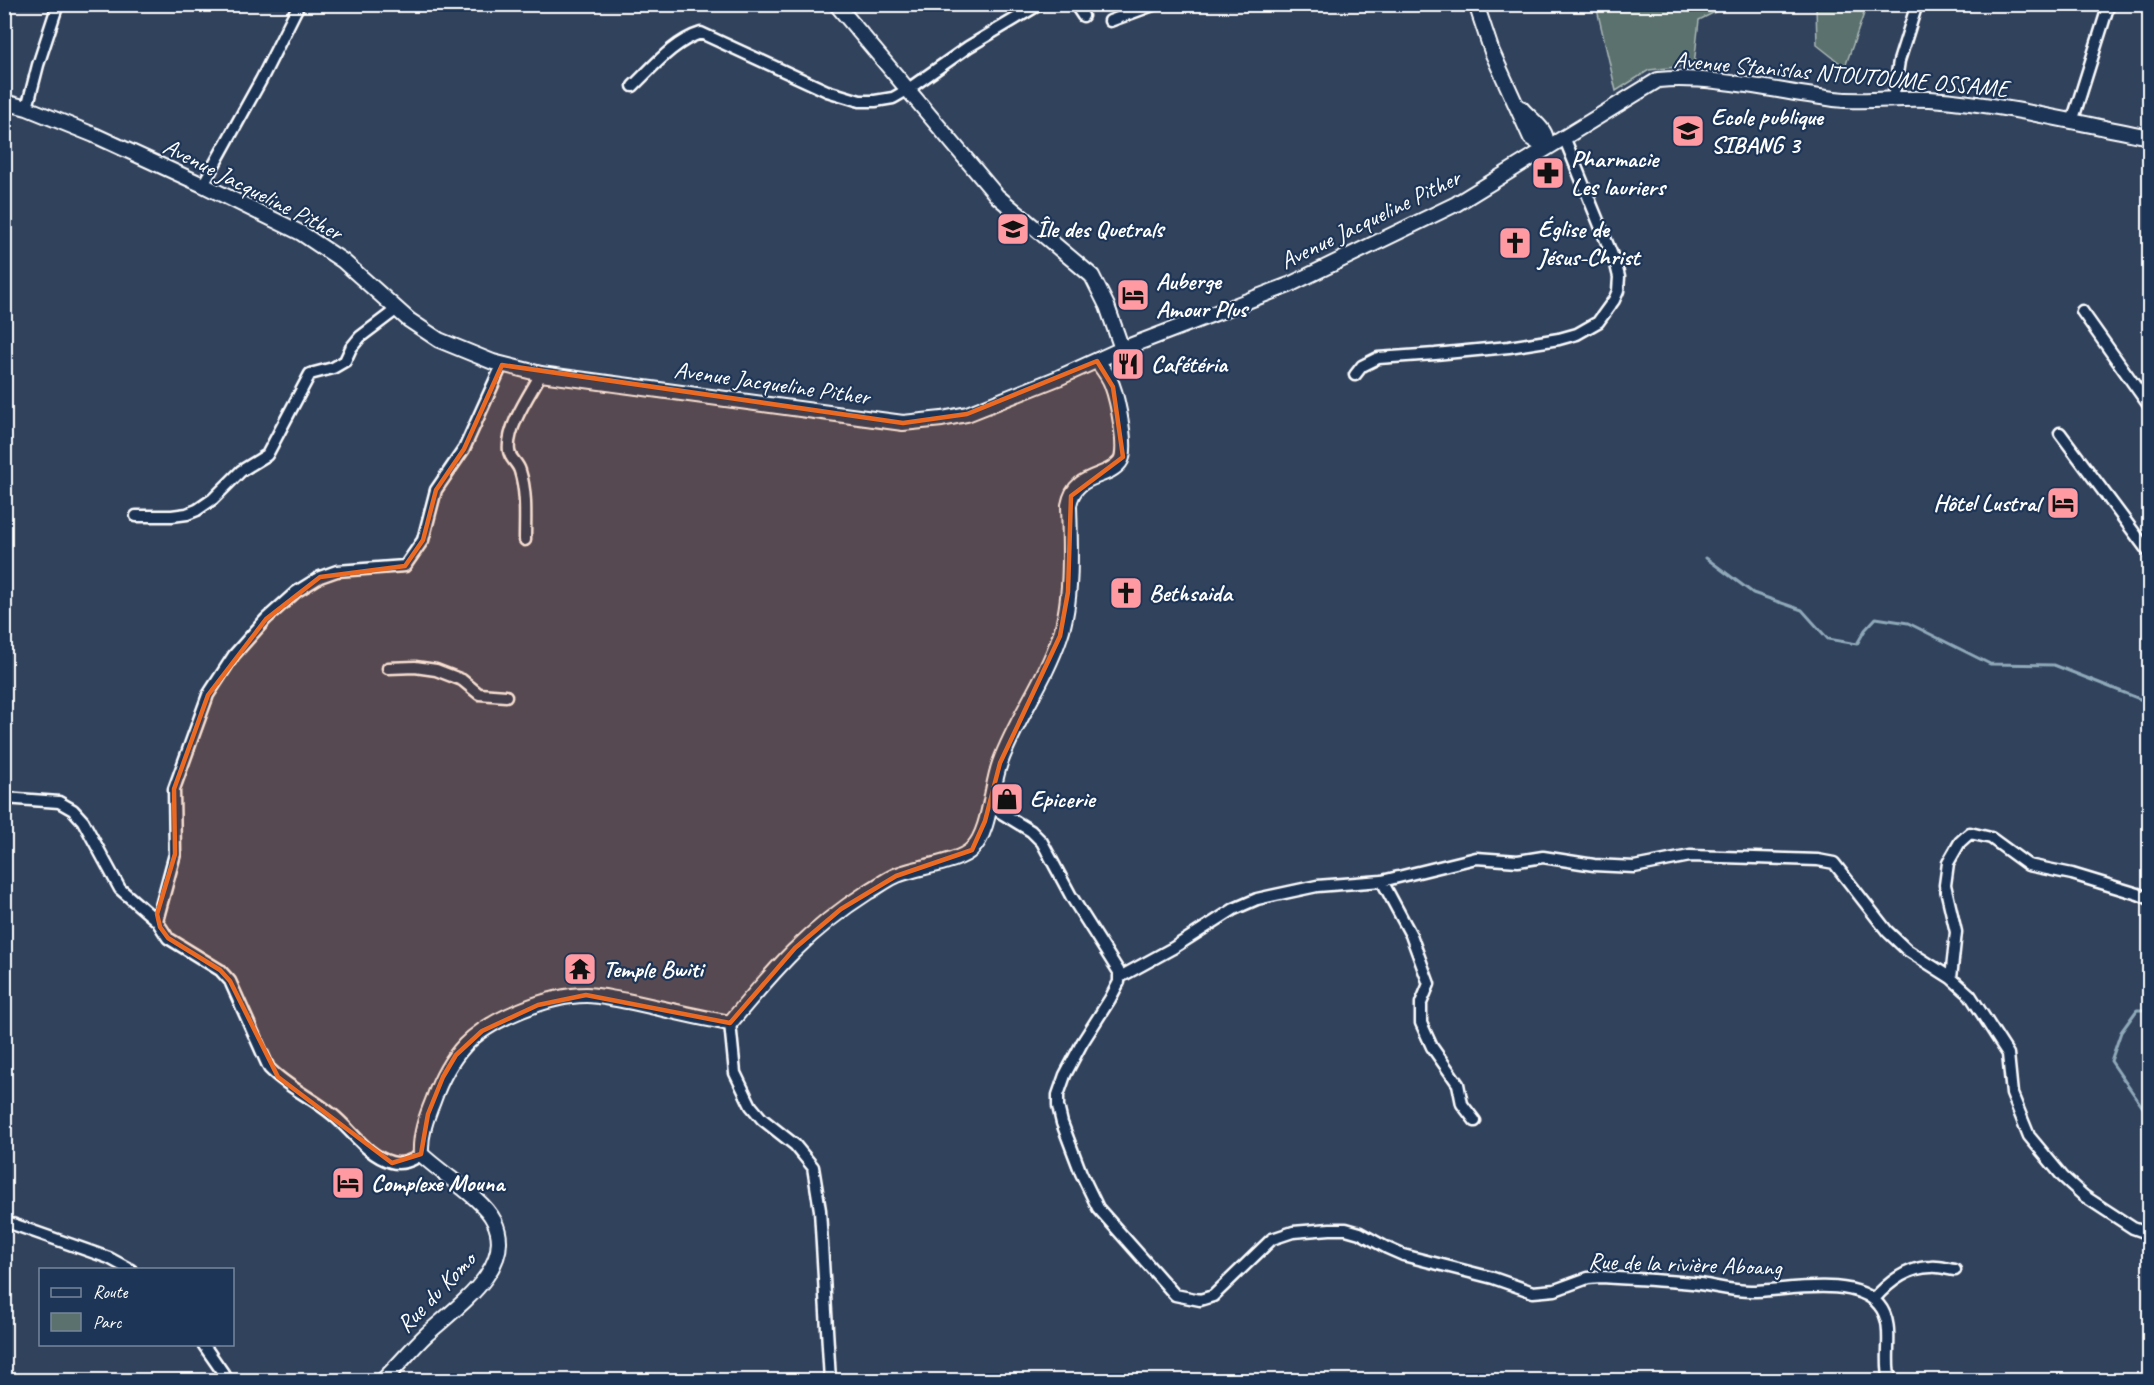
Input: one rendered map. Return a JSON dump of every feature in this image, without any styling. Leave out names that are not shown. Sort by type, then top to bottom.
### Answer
[{"type":"street","points":[[27,108],[57,4]]},
{"type":"street","points":[[203,185],[261,80],[299,4]]},
{"type":"street","points":[[836,4],[997,196],[1092,276],[1107,306],[1122,349]]},
{"type":"street","points":[[633,86],[677,45],[701,33],[827,91],[860,101],[893,98],[968,47],[1041,4]]},
{"type":"street","points":[[1075,4],[1083,16]]},
{"type":"street","points":[[1110,21],[1156,4]]},
{"type":"street","points":[[1476,4],[1498,64],[1530,124],[1545,133],[1547,142],[1545,147]]},
{"type":"street","points":[[1893,99],[1899,61],[1917,4]]},
{"type":"street","points":[[2072,122],[2109,4]]},
{"type":"street","name":"Avenue Stanislas NTOUTOUME OSSAME","points":[[1545,147],[1650,84],[1658,80],[1671,79],[1719,83],[1843,100],[1929,99],[1974,104],[2150,137]]},
{"type":"street","name":"Avenue Jacqueline Pither","points":[[4,102],[27,108],[79,129],[203,185],[317,243],[349,266],[419,327],[444,342],[502,365],[541,374],[903,423],[942,420],[967,414],[1022,393],[1122,349],[1249,301],[1334,264],[1456,204],[1545,147]]},
{"type":"street","points":[[1530,124],[1553,130],[1578,127]]},
{"type":"street","points":[[1516,167],[1526,151],[1530,124]]},
{"type":"street","points":[[1355,375],[1362,366],[1378,358],[1474,351],[1559,339],[1577,334],[1598,322],[1618,291],[1619,277],[1564,136]]},
{"type":"street","points":[[136,516],[187,514],[213,499],[241,471],[267,455],[310,374],[333,368],[345,361],[360,337],[397,309]]},
{"type":"street","points":[[2082,311],[2150,407]]},
{"type":"street","points":[[730,1023],[795,948],[841,909],[896,876],[958,858],[972,850],[979,839],[990,806],[1000,763],[1049,662],[1062,628],[1068,592],[1071,496],[1082,483],[1116,466],[1123,457],[1124,445],[1113,387],[1097,361]]},
{"type":"street","points":[[157,921],[175,854],[174,789],[208,695],[234,655],[266,619],[296,592],[320,577],[337,571],[405,566],[409,562],[423,540],[436,490],[464,449],[502,365]]},
{"type":"street","points":[[525,540],[524,492],[520,469],[510,455],[508,447],[519,412],[541,374]]},
{"type":"street","points":[[2060,433],[2150,554]]},
{"type":"street","points":[[388,668],[415,667],[436,670],[462,680],[479,693],[506,696]]},
{"type":"street","points":[[4,798],[59,802],[73,810],[83,821],[120,889],[157,921],[168,939],[220,970],[230,981],[269,1068],[278,1077],[331,1113],[364,1146],[383,1159],[399,1164],[410,1161],[421,1154],[421,1138],[428,1114],[443,1077],[456,1055],[473,1037],[523,1010],[565,998],[594,995],[730,1023]]},
{"type":"street","points":[[990,806],[1031,831],[1042,842],[1071,896],[1116,964],[1120,977],[1147,963],[1234,909],[1257,899],[1317,886],[1382,880],[1476,858],[1518,861],[1543,857],[1594,865],[1634,867],[1690,856],[1776,858],[1834,863],[1887,931],[1906,950],[1951,978],[1970,995],[2008,1054],[2012,1094],[2029,1136],[2063,1177],[2084,1196],[2133,1228],[2150,1234]]},
{"type":"street","points":[[1951,978],[1956,932],[1945,885],[1948,863],[1960,842],[1970,833],[1991,838],[2028,865],[2072,874],[2150,899]]},
{"type":"street","points":[[1382,880],[1411,935],[1429,984],[1421,1003],[1421,1023],[1432,1047],[1458,1084],[1462,1104],[1475,1121]]},
{"type":"street","name":"Rue de la rivière Aboang","points":[[1120,977],[1110,999],[1065,1075],[1058,1095],[1058,1106],[1081,1173],[1098,1208],[1175,1295],[1200,1300],[1213,1296],[1265,1245],[1281,1234],[1346,1229],[1360,1233],[1403,1255],[1492,1278],[1533,1292],[1555,1290],[1588,1278],[1600,1277],[1692,1283],[1750,1291],[1799,1288],[1845,1289],[1874,1299]]},
{"type":"street","points":[[730,1023],[733,1064],[747,1100],[755,1113],[795,1145],[813,1167],[820,1210],[830,1380]]},
{"type":"street","name":"Rue du Komo","points":[[383,1380],[425,1335],[487,1277],[494,1265],[497,1251],[495,1222],[486,1209],[421,1154]]},
{"type":"street","points":[[4,1221],[109,1258],[129,1268]]},
{"type":"street","points":[[1890,1380],[1886,1317],[1874,1299],[1889,1282],[1910,1272],[1930,1267],[1955,1270]]},
{"type":"street","points":[[204,1346],[228,1380]]},
{"type":"highlighted area","points":[[1097,361],[1113,387],[1123,457],[1071,496],[1068,592],[1060,636],[1000,763],[985,821],[972,850],[896,876],[841,909],[795,948],[730,1023],[586,995],[538,1005],[482,1031],[456,1055],[443,1077],[428,1114],[421,1154],[392,1163],[278,1077],[230,981],[220,970],[168,938],[160,927],[157,914],[175,854],[174,789],[208,695],[266,619],[320,577],[405,566],[423,540],[436,490],[464,449],[502,365],[903,423],[967,414]]},
{"type":"green space","points":[[1596,4],[1729,5],[1699,20],[1694,65],[1649,70],[1616,91]]},
{"type":"green space","points":[[1816,5],[1867,5],[1845,67],[1817,45]]},
{"type":"waterway","points":[[1706,558],[1753,593],[1802,610],[1828,639],[1857,644],[1865,630],[1876,618],[1908,623],[1990,664],[2054,665],[2150,703]]},
{"type":"waterway","points":[[2150,1010],[2137,1010],[2121,1032],[2111,1061],[2150,1118]]},
{"type":"place","name":"Ecole publique SIBANG 3","points":[[1688,131]]},
{"type":"place","name":"Pharmacie Les lauriers","points":[[1548,173]]},
{"type":"place","name":"Île des Quetrals","points":[[1013,229]]},
{"type":"place","name":"Église de Jésus-Christ","points":[[1515,243]]},
{"type":"place","name":"Auberge Amour Plus","points":[[1133,295]]},
{"type":"place","name":"Cafétéria","points":[[1128,364]]},
{"type":"place","name":"Hôtel Lustral","points":[[2063,503]]},
{"type":"place","name":"Bethsaida","points":[[1126,593]]},
{"type":"place","name":"Epicerie","points":[[1007,799]]},
{"type":"place","name":"Temple Bwiti","points":[[580,969]]},
{"type":"place","name":"Complexe Mouna","points":[[348,1183]]}]
